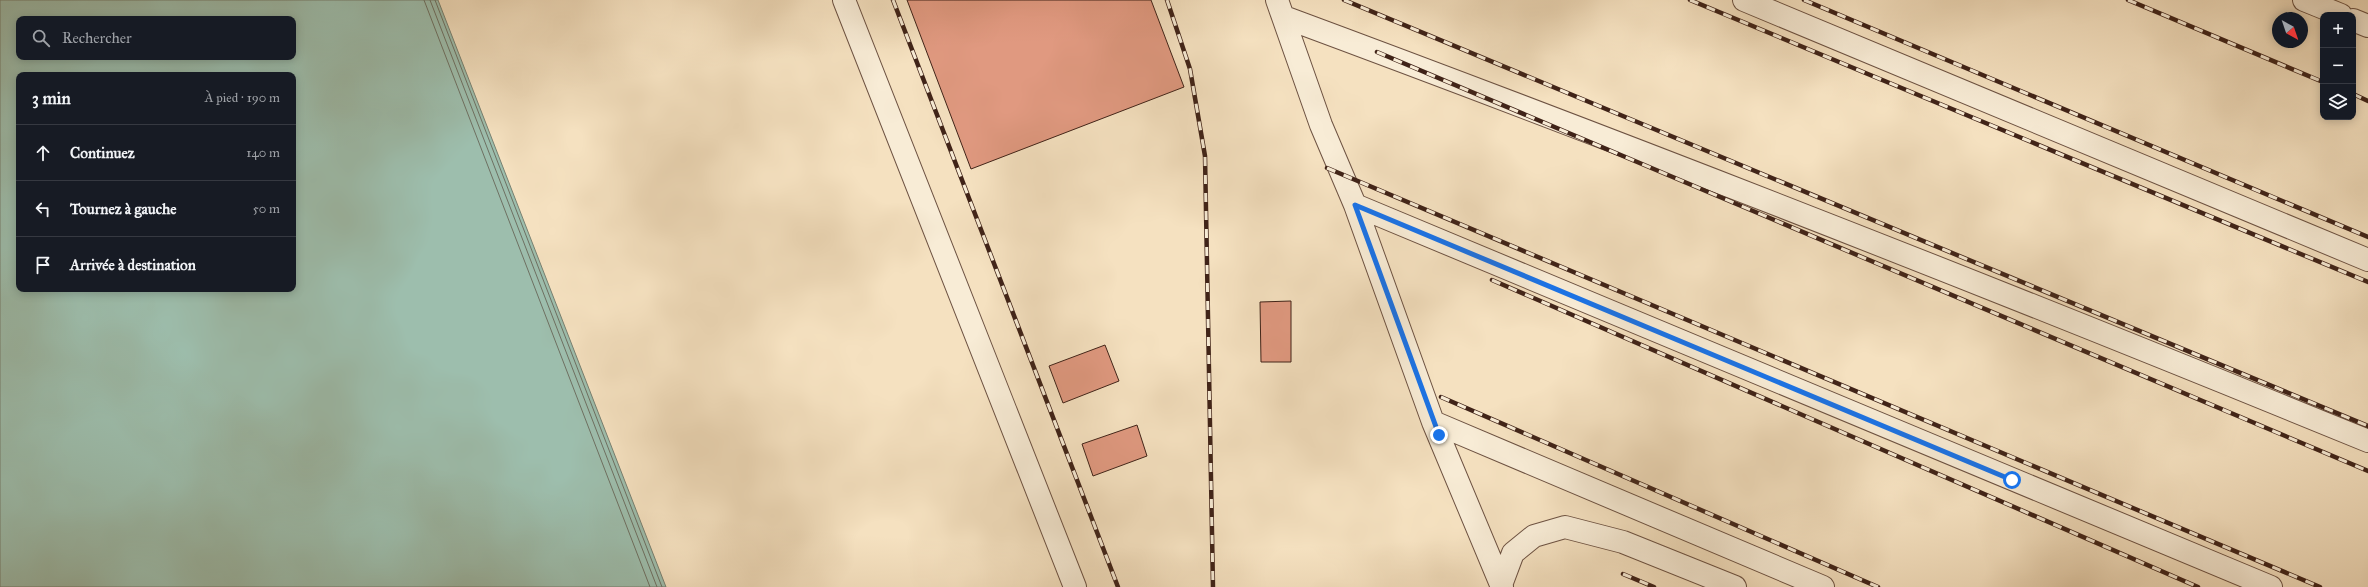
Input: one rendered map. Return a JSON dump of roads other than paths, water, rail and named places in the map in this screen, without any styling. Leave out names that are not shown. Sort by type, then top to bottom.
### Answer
[{"type":"street","points":[[844,0],[1075,587]]},
{"type":"street","points":[[1744,0],[2368,260]]},
{"type":"street","points":[[2304,0],[2334,12]]},
{"type":"street","points":[[1280,9],[1321,125],[1355,205],[1433,422],[1502,586]]},
{"type":"street","points":[[1280,9],[2146,350],[2368,441]]},
{"type":"street","points":[[2356,21],[2368,26]]},
{"type":"street","points":[[1355,205],[2271,587]]},
{"type":"street","points":[[1433,422],[1823,587]]},
{"type":"street","points":[[1502,586],[1513,553],[1534,536],[1565,527],[1624,542],[1735,587]]},
{"type":"water","points":[[0,0],[438,0],[666,587],[0,587]]},
{"type":"railway","points":[[893,0],[1118,587]]},
{"type":"railway","points":[[1167,0],[1190,69],[1205,156],[1213,587]]},
{"type":"railway","points":[[1344,0],[2368,426]]},
{"type":"railway","points":[[1690,0],[2368,282]]},
{"type":"railway","points":[[1804,0],[2368,237]]},
{"type":"railway","points":[[2128,0],[2320,81]]},
{"type":"railway","points":[[1377,52],[2368,471]]},
{"type":"railway","points":[[2356,95],[2368,101]]},
{"type":"railway","points":[[1327,168],[2320,587]]},
{"type":"railway","points":[[1492,280],[2198,587]]},
{"type":"railway","points":[[1441,397],[1878,587]]},
{"type":"railway","points":[[1623,574],[1654,587]]}]
